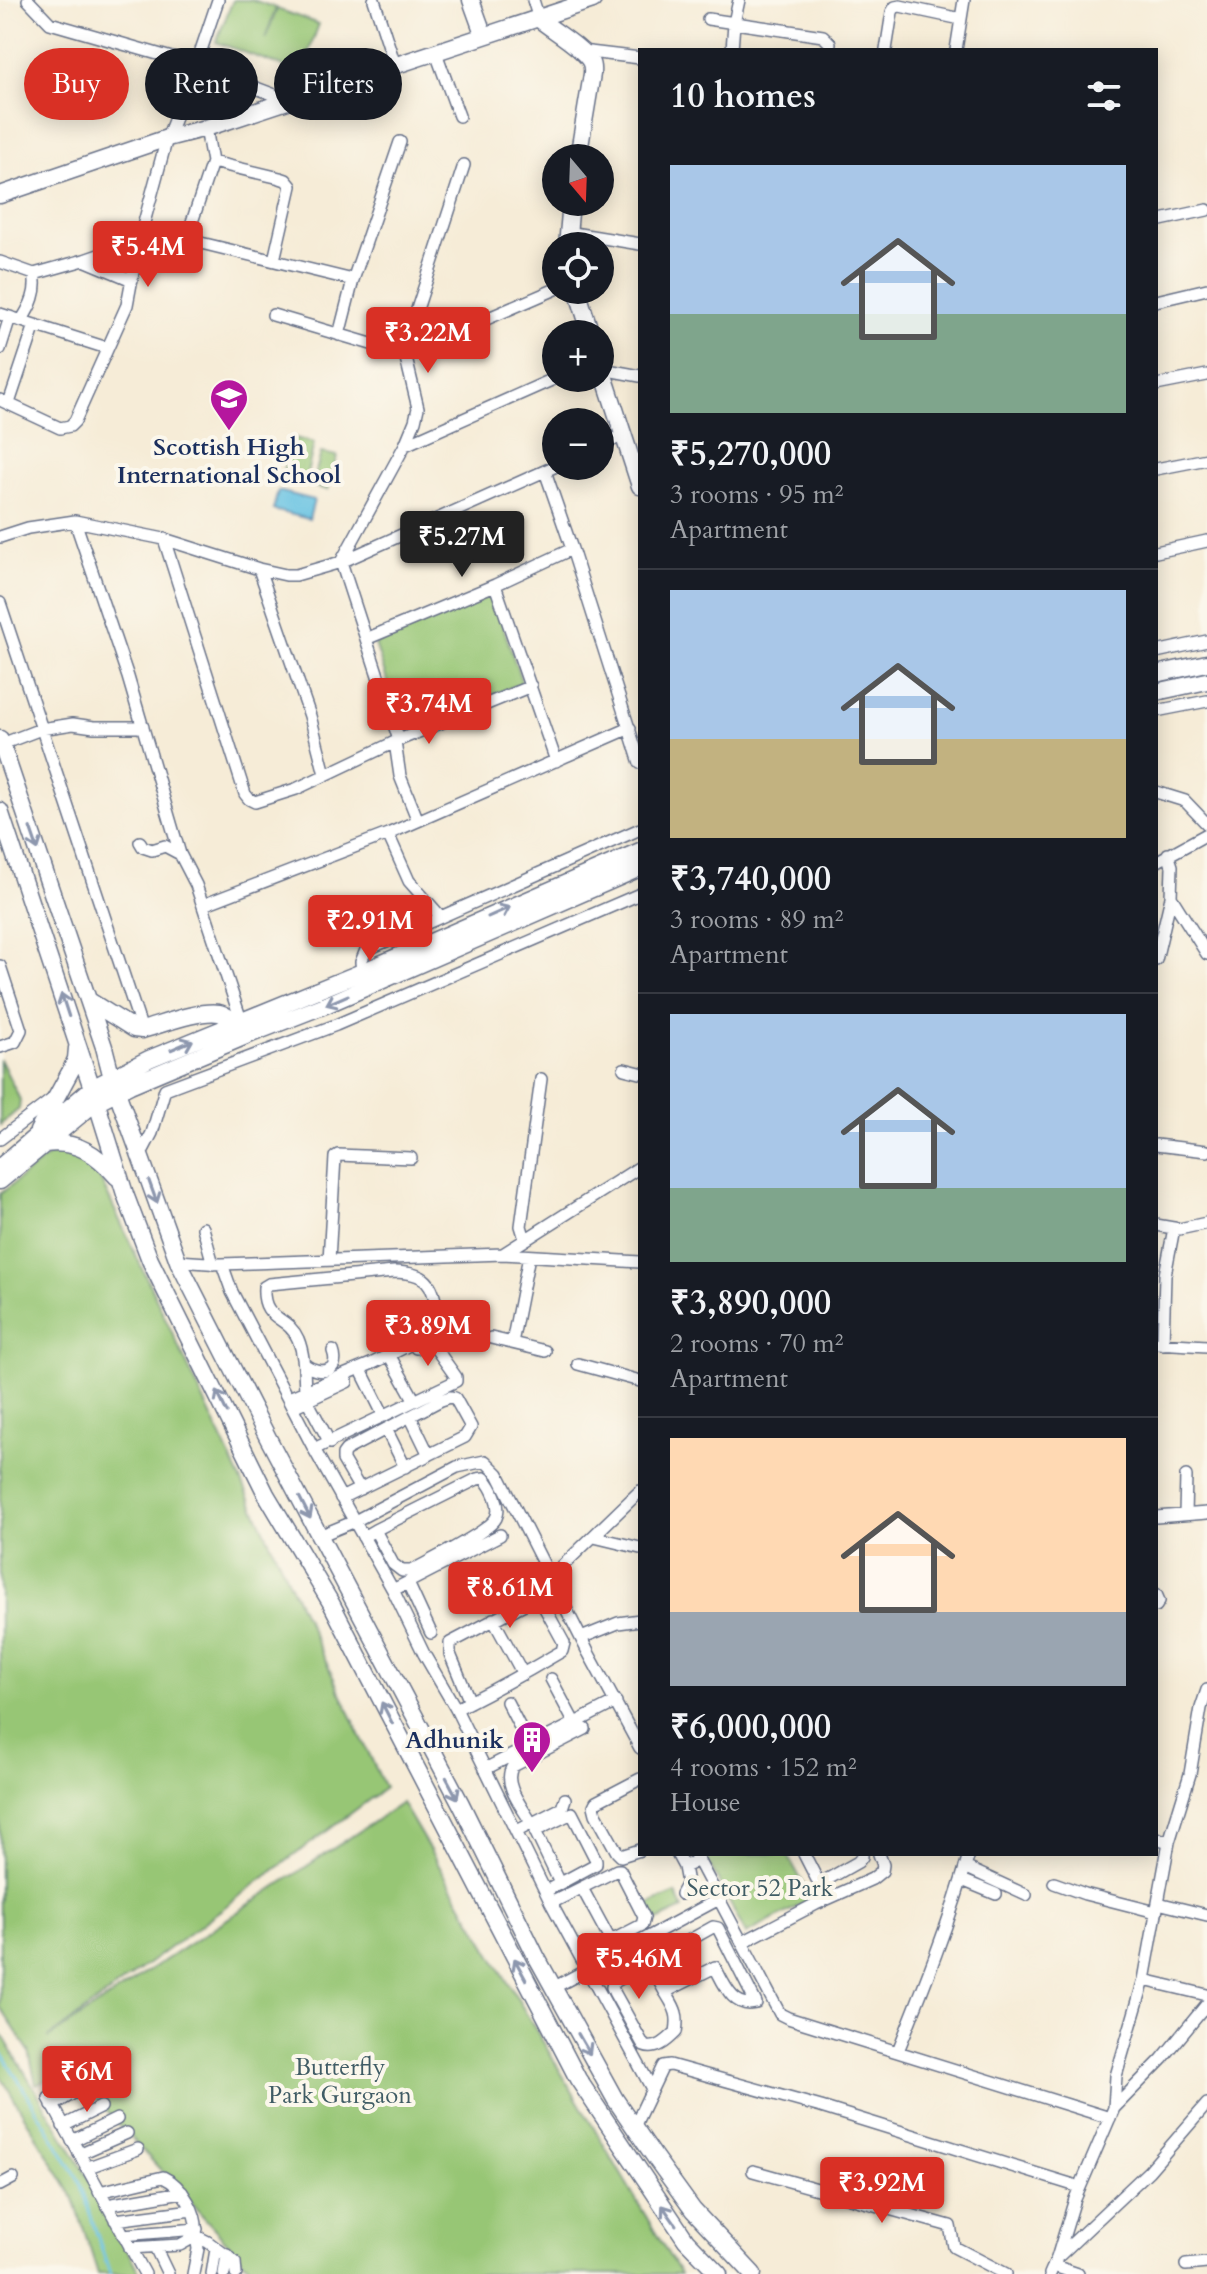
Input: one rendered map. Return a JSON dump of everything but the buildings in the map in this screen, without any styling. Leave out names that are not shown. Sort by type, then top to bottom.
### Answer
[{"type":"main road","points":[[471,0],[489,34]]},
{"type":"main road","points":[[481,0],[489,34]]},
{"type":"main road","points":[[402,63],[593,0]]},
{"type":"main road","points":[[539,19],[590,60],[592,74],[580,144]]},
{"type":"main road","points":[[0,195],[167,138],[274,106]]},
{"type":"main road","points":[[610,392],[638,480]]},
{"type":"main road","points":[[1158,674],[1207,663]]},
{"type":"main road","points":[[1158,692],[1207,681]]},
{"type":"main road","points":[[1,742],[114,1085],[178,1261],[553,1988],[615,2099],[693,2210],[753,2274]]},
{"type":"main road","points":[[0,811],[121,1181],[150,1260],[266,1494],[331,1603],[578,2079],[686,2240],[719,2274]]},
{"type":"main road","points":[[0,1181],[39,1142],[94,1095],[114,1085],[149,1059],[362,972],[638,852]]},
{"type":"main road","points":[[114,1085],[154,1074],[328,1004],[638,869]]},
{"type":"main road","points":[[88,1000],[127,1025],[142,1030],[202,1014],[223,1014],[239,1021]]},
{"type":"main road","points":[[39,1142],[54,1098],[76,1059],[77,1044]]},
{"type":"main road","points":[[0,1167],[39,1142],[58,1142],[82,1147],[101,1160],[121,1181]]},
{"type":"main road","points":[[245,1450],[269,1440]]},
{"type":"main road","points":[[266,1494],[292,1482]]},
{"type":"main road","points":[[414,1766],[435,1755]]},
{"type":"street","points":[[202,48],[218,0]]},
{"type":"street","points":[[374,0],[390,48]]},
{"type":"street","points":[[533,0],[539,19]]},
{"type":"street","points":[[732,48],[739,0]]},
{"type":"street","points":[[956,48],[964,0]]},
{"type":"street","points":[[37,3],[50,23],[145,50]]},
{"type":"street","points":[[886,48],[895,7],[961,19]]},
{"type":"street","points":[[708,19],[823,36],[830,43],[829,48]]},
{"type":"street","points":[[580,51],[638,58]]},
{"type":"street","points":[[436,53],[459,116]]},
{"type":"street","points":[[35,325],[4,402],[60,428],[70,426],[127,305],[139,241],[174,120]]},
{"type":"street","points":[[206,128],[212,162],[190,228],[193,238],[201,243],[353,280]]},
{"type":"street","points":[[339,335],[353,280],[400,142]]},
{"type":"street","points":[[212,162],[290,183],[274,260]]},
{"type":"street","points":[[418,821],[400,776],[397,741],[341,562],[415,421],[418,408],[405,354],[407,340],[464,165]]},
{"type":"street","points":[[1158,221],[1207,210]]},
{"type":"street","points":[[0,262],[34,274],[139,241]]},
{"type":"street","points":[[614,242],[638,244]]},
{"type":"street","points":[[84,260],[132,280]]},
{"type":"street","points":[[0,349],[10,317],[31,305],[36,283],[34,274]]},
{"type":"street","points":[[1158,301],[1207,289]]},
{"type":"street","points":[[273,315],[405,354],[542,295]]},
{"type":"street","points":[[10,317],[107,348]]},
{"type":"street","points":[[614,369],[638,375]]},
{"type":"street","points":[[1158,385],[1207,375]]},
{"type":"street","points":[[405,445],[542,384]]},
{"type":"street","points":[[614,440],[624,435]]},
{"type":"street","points":[[1158,469],[1207,459]]},
{"type":"street","points":[[0,537],[28,528],[75,521],[164,539],[259,569],[296,575],[341,562],[542,473]]},
{"type":"street","points":[[553,480],[638,756]]},
{"type":"street","points":[[75,521],[143,727],[180,854],[196,885],[239,1021]]},
{"type":"street","points":[[164,539],[245,794],[255,802],[296,789],[397,741],[531,686]]},
{"type":"street","points":[[1158,552],[1207,541]]},
{"type":"street","points":[[366,639],[572,549]]},
{"type":"street","points":[[259,569],[310,716],[325,774]]},
{"type":"street","points":[[495,585],[556,761]]},
{"type":"street","points":[[0,603],[142,1030]]},
{"type":"street","points":[[1158,652],[1207,641]]},
{"type":"street","points":[[1158,711],[1207,701]]},
{"type":"street","points":[[1,742],[41,729],[73,724],[143,727]]},
{"type":"street","points":[[203,905],[388,834],[630,728]]},
{"type":"street","points":[[1158,793],[1185,801],[1207,824]]},
{"type":"street","points":[[362,972],[361,962],[366,950],[638,830]]},
{"type":"street","points":[[388,834],[409,881],[440,916]]},
{"type":"street","points":[[1158,861],[1207,834]]},
{"type":"street","points":[[140,842],[143,847],[152,850],[165,846],[180,854]]},
{"type":"street","points":[[1158,952],[1171,897],[1172,866],[1168,854]]},
{"type":"street","points":[[140,1156],[152,1133],[165,1089],[336,1025],[638,895]]},
{"type":"street","points":[[1171,897],[1207,954]]},
{"type":"street","points":[[0,966],[21,1030],[15,1042],[0,1047]]},
{"type":"street","points":[[624,1069],[638,1072]]},
{"type":"street","points":[[525,1239],[521,1226],[541,1079]]},
{"type":"street","points":[[0,1139],[54,1098]]},
{"type":"street","points":[[1158,1145],[1207,1151]]},
{"type":"street","points":[[329,1260],[335,1157],[411,1158]]},
{"type":"street","points":[[503,1254],[638,1168]]},
{"type":"street","points":[[1158,1225],[1187,1228],[1207,1223]]},
{"type":"street","points":[[203,1228],[217,1264],[456,1709],[551,1903],[652,2089]]},
{"type":"street","points":[[1174,1228],[1165,1275],[1159,1344],[1207,1346]]},
{"type":"street","points":[[178,1261],[217,1264],[503,1254],[638,1262]]},
{"type":"street","points":[[512,1343],[529,1256]]},
{"type":"street","points":[[306,1396],[437,1331],[441,1324],[430,1286],[423,1277],[394,1272],[269,1284],[264,1287],[263,1300],[271,1314],[287,1324],[297,1338],[305,1365],[306,1396],[330,1443]]},
{"type":"street","points":[[491,1338],[545,1351]]},
{"type":"street","points":[[290,1402],[363,1374],[424,1343],[432,1343],[456,1377],[456,1381],[314,1449]]},
{"type":"street","points":[[305,1365],[316,1371],[329,1369],[336,1358],[333,1351]]},
{"type":"street","points":[[392,1360],[415,1401]]},
{"type":"street","points":[[578,1364],[638,1380]]},
{"type":"street","points":[[363,1374],[384,1416]]},
{"type":"street","points":[[341,1498],[360,1489],[405,1467],[465,1437],[471,1427],[455,1398],[450,1397],[410,1416],[346,1450],[343,1460],[360,1489]]},
{"type":"street","points":[[410,1416],[429,1455]]},
{"type":"street","points":[[386,1429],[405,1467]]},
{"type":"street","points":[[319,1536],[353,1522],[457,1467],[485,1461],[498,1474],[638,1744]]},
{"type":"street","points":[[1185,1514],[1186,1476]]},
{"type":"street","points":[[363,1537],[375,1530],[477,1479],[484,1478],[488,1483],[499,1508],[496,1519],[485,1529],[411,1571],[402,1571],[393,1564],[375,1530]]},
{"type":"street","points":[[551,1577],[638,1494]]},
{"type":"street","points":[[1158,1517],[1207,1513]]},
{"type":"street","points":[[393,1590],[500,1535]]},
{"type":"street","points":[[594,1537],[638,1548]]},
{"type":"street","points":[[408,1583],[431,1633]]},
{"type":"street","points":[[456,1709],[470,1702],[523,1674],[562,1651],[564,1647],[541,1601],[528,1602],[450,1643],[448,1647],[470,1702]]},
{"type":"street","points":[[493,1619],[523,1674]]},
{"type":"street","points":[[581,1638],[618,1623],[638,1620]]},
{"type":"street","points":[[551,1679],[580,1726]]},
{"type":"street","points":[[1054,2266],[1080,2187],[1112,2113],[1116,2076],[1144,1980],[1169,1842],[1190,1774],[1207,1690]]},
{"type":"street","points":[[507,1702],[530,1747]]},
{"type":"street","points":[[532,1824],[511,1788],[509,1770],[616,1702]]},
{"type":"street","points":[[485,1769],[580,1726]]},
{"type":"street","points":[[638,1780],[596,1802],[594,1806],[617,1852],[621,1856],[638,1851]]},
{"type":"street","points":[[517,1831],[562,1808],[565,1799]]},
{"type":"street","points":[[546,1891],[596,1864],[572,1813],[540,1828],[536,1833],[560,1883]]},
{"type":"street","points":[[1158,1839],[1169,1842]]},
{"type":"street","points":[[632,1861],[642,1856]]},
{"type":"street","points":[[678,1856],[687,1883],[681,1894]]},
{"type":"street","points":[[805,1856],[827,1899]]},
{"type":"street","points":[[819,1884],[858,1862],[862,1856]]},
{"type":"street","points":[[743,1942],[872,1879],[882,1871],[880,1856]]},
{"type":"street","points":[[898,2051],[926,1982],[968,1856]]},
{"type":"street","points":[[684,1867],[696,1857],[780,2014],[1112,2113]]},
{"type":"street","points":[[965,1867],[1026,1895]]},
{"type":"street","points":[[551,1903],[582,1888],[620,1870],[644,1917],[642,1925],[615,1939],[609,1938],[582,1888]]},
{"type":"street","points":[[962,1880],[996,1894]]},
{"type":"street","points":[[1054,1883],[1085,1894],[1207,1915]]},
{"type":"street","points":[[553,1988],[719,1899]]},
{"type":"street","points":[[639,1943],[649,1964],[676,2012],[676,2032],[651,2049],[644,2046],[612,1987],[613,1983],[649,1964],[713,1927],[718,1928],[756,2003],[745,2005],[738,2002],[715,1967]]},
{"type":"street","points":[[665,1992],[734,1957]]},
{"type":"street","points":[[1144,1980],[1207,1995]]},
{"type":"street","points":[[1112,2113],[1207,2004]]},
{"type":"street","points":[[634,2127],[663,2066],[670,2065],[835,2111],[1080,2187]]},
{"type":"street","points":[[77,2091],[50,2102],[142,2270],[157,2251]]},
{"type":"street","points":[[1054,2266],[1149,2171],[1207,2104]]},
{"type":"street","points":[[63,2126],[101,2107]]},
{"type":"street","points":[[72,2141],[117,2119]]},
{"type":"street","points":[[79,2154],[127,2133]]},
{"type":"street","points":[[86,2168],[138,2149]]},
{"type":"street","points":[[753,2171],[950,2226],[954,2247],[1006,2274]]},
{"type":"street","points":[[99,2192],[158,2177],[166,2178],[182,2192],[192,2210],[198,2249],[193,2274]]},
{"type":"street","points":[[0,2185],[13,2178]]},
{"type":"street","points":[[107,2205],[182,2192]]},
{"type":"street","points":[[115,2220],[192,2210]]},
{"type":"street","points":[[130,2248],[157,2251],[180,2245],[197,2232]]},
{"type":"street","points":[[123,2235],[197,2232],[235,2262],[236,2274]]},
{"type":"street","points":[[157,2251],[168,2274]]},
{"type":"street","points":[[212,2274],[222,2252]]},
{"type":"street","points":[[222,2252],[224,2274]]},
{"type":"street","points":[[1186,2265],[1207,2263]]},
{"type":"street","points":[[1054,2266],[1078,2274]]},
{"type":"green space","points":[[233,0],[253,0],[276,8],[265,39],[277,9],[319,24],[310,48],[274,48],[274,63],[258,57],[258,48],[232,48],[216,42]]},
{"type":"green space","points":[[291,437],[314,443],[305,483],[282,477]]},
{"type":"green space","points":[[321,453],[337,456],[328,490],[312,486]]},
{"type":"green space","points":[[492,593],[522,683],[404,732],[375,644]]},
{"type":"green space","points":[[0,1059],[20,1100],[19,1109],[0,1125]]},
{"type":"green space","name":"Butterfly Park Gurgaon","points":[[64,1153],[75,1156],[98,1174],[385,1788],[48,2038],[402,1803],[680,2274],[256,2274],[70,2071],[36,2084],[29,2051],[0,2007],[0,1194],[48,1156]]},
{"type":"green space","name":"Sector 52 Park","points":[[705,1856],[788,1856],[812,1899],[746,1934]]},
{"type":"green space","points":[[676,1893],[683,1909],[653,1923],[644,1906]]},
{"type":"green space","points":[[0,2031],[86,2174],[140,2274],[98,2274],[74,2199],[0,2075]]},
{"type":"water","points":[[278,491],[314,500],[309,519],[273,510]]},
{"type":"waterway","points":[[0,2050],[79,2180],[110,2274]]},
{"type":"place","name":"Scottish High International School","points":[[229,432]]},
{"type":"place","name":"Adhunik","points":[[532,1774]]}]
